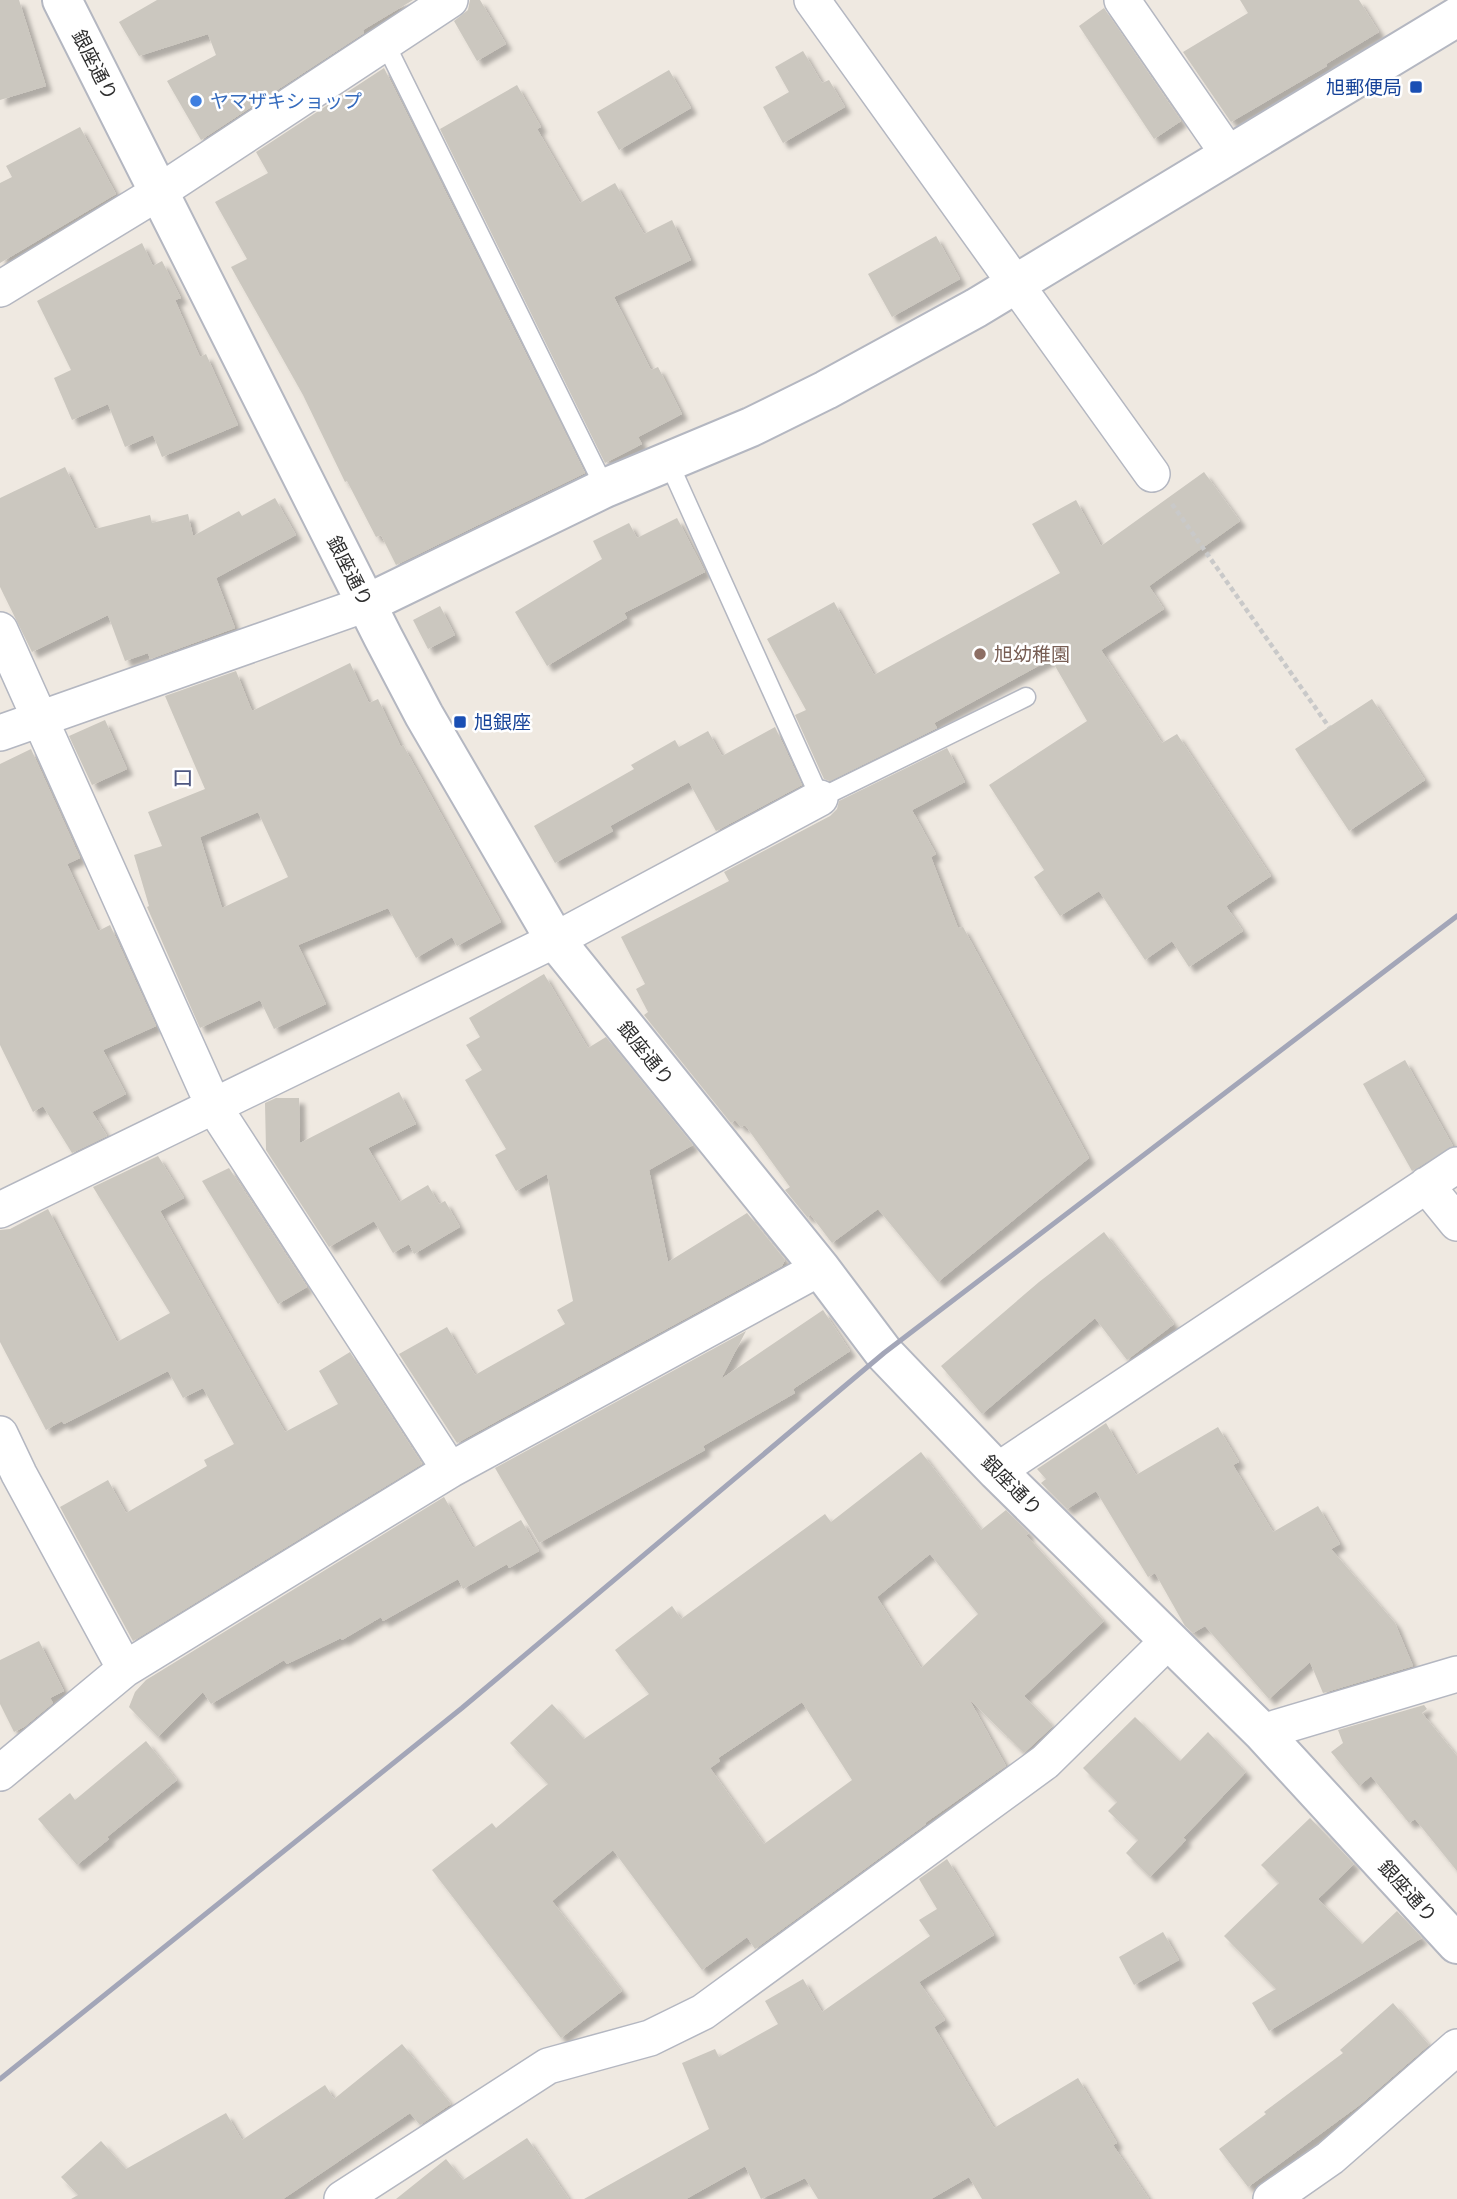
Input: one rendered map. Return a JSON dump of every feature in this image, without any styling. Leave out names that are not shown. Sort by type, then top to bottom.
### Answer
[{"type":"street","name":"銀座通り","points":[[62,0],[366,604],[425,715],[555,940],[820,1268],[884,1353],[997,1471],[1262,1732],[1457,1944]]},
{"type":"street","points":[[0,289],[159,192],[450,0]]},
{"type":"street","points":[[812,0],[1160,486]]},
{"type":"street","points":[[1122,0],[1229,155]]},
{"type":"street","points":[[0,733],[366,604],[605,488],[751,427],[826,390],[1016,284],[1457,17]]},
{"type":"street","points":[[0,630],[214,1107],[450,1470]]},
{"type":"street","points":[[0,1210],[555,940],[820,798]]},
{"type":"street","points":[[997,1471],[1457,1165]]},
{"type":"street","points":[[1426,1185],[1457,1223]]},
{"type":"street","points":[[0,1773],[125,1669],[450,1470],[820,1268]]},
{"type":"street","points":[[0,1434],[125,1669]]},
{"type":"street","points":[[342,2199],[548,2066],[650,2038],[703,2012],[1045,1762],[1169,1640]]},
{"type":"street","points":[[1262,1732],[1457,1674]]},
{"type":"street","points":[[1271,2199],[1330,2158],[1457,2047]]},
{"type":"lane","points":[[385,43],[605,488]]},
{"type":"lane","points":[[668,461],[820,798],[1027,697]]},
{"type":"path","points":[[1160,486],[1329,727]]},
{"type":"building","points":[[0,0],[19,0],[46,86],[0,100]]},
{"type":"building","points":[[157,0],[413,0],[363,30],[364,33],[201,140],[167,81],[216,55],[208,34],[139,56],[119,22]]},
{"type":"building","points":[[470,0],[480,0],[506,44],[477,61],[454,21],[468,10]]},
{"type":"building","points":[[1240,0],[1359,0],[1379,32],[1231,122],[1183,52],[1248,13]]},
{"type":"building","points":[[1104,8],[1181,121],[1154,139],[1079,26]]},
{"type":"building","points":[[803,51],[822,83],[829,80],[845,107],[783,143],[763,107],[789,92],[775,67]]},
{"type":"building","points":[[384,68],[585,473],[396,565],[381,535],[376,537],[347,481],[345,482],[303,395],[231,267],[247,259],[215,202],[268,173],[256,152]]},
{"type":"building","points":[[669,70],[691,108],[619,150],[597,112]]},
{"type":"building","points":[[517,85],[541,127],[537,129],[580,203],[615,183],[644,234],[672,220],[691,260],[614,297],[651,370],[658,367],[682,414],[638,437],[642,444],[605,463],[440,129]]},
{"type":"building","points":[[80,127],[116,194],[0,263],[0,183],[12,177],[6,166]]},
{"type":"building","points":[[936,236],[960,279],[892,317],[868,274]]},
{"type":"building","points":[[142,243],[153,266],[162,261],[181,298],[175,300],[200,357],[206,354],[238,425],[162,457],[153,435],[125,447],[108,404],[72,420],[54,378],[71,370],[37,301]]},
{"type":"building","points":[[65,467],[95,529],[150,515],[152,523],[188,514],[193,536],[239,511],[242,516],[275,498],[296,535],[216,578],[235,628],[150,659],[148,653],[125,661],[108,615],[32,652],[0,587],[0,498]]},
{"type":"building","points":[[1204,472],[1240,521],[1149,586],[1164,609],[1101,650],[1162,743],[1177,734],[1271,876],[1226,906],[1243,931],[1189,967],[1172,941],[1145,960],[1099,891],[1060,916],[1034,877],[1044,870],[989,785],[1087,721],[1051,659],[934,723],[937,728],[830,781],[824,779],[795,715],[806,710],[767,639],[834,602],[874,675],[1060,573],[1032,524],[1076,500],[1101,546]]},
{"type":"building","points":[[677,518],[705,572],[624,613],[627,618],[547,666],[515,612],[602,559],[593,541],[629,523],[637,538]]},
{"type":"building","points":[[440,606],[455,635],[428,649],[413,620]]},
{"type":"building","points":[[350,663],[369,703],[378,699],[401,747],[403,745],[501,922],[457,946],[452,937],[416,958],[388,908],[298,945],[326,1004],[274,1029],[260,1000],[200,1028],[147,907],[149,906],[134,855],[162,846],[148,812],[205,789],[165,696],[236,671],[252,711]],"holes":[[[258,812],[288,877],[222,908],[200,837]]]},
{"type":"building","points":[[1372,699],[1425,780],[1349,831],[1295,749]]},
{"type":"building","points":[[105,720],[127,769],[92,785],[69,736]]},
{"type":"building","points":[[775,727],[802,785],[716,831],[689,782],[610,826],[613,831],[555,863],[534,826],[634,769],[631,765],[675,740],[679,747],[708,731],[722,756]]},
{"type":"building","points":[[947,748],[965,782],[912,810],[936,854],[931,857],[958,928],[963,927],[1089,1158],[938,1282],[878,1209],[832,1243],[810,1214],[808,1218],[785,1190],[790,1187],[745,1125],[741,1127],[735,1120],[731,1123],[644,1015],[648,1012],[636,989],[645,984],[621,937],[729,881],[724,872],[830,816],[837,809],[839,801]]},
{"type":"building","points":[[31,749],[80,858],[67,864],[98,931],[110,925],[156,1026],[103,1050],[126,1094],[92,1112],[107,1136],[72,1153],[43,1106],[33,1112],[0,1045],[0,764]]},
{"type":"building","points":[[544,974],[588,1048],[606,1037],[693,1145],[649,1170],[668,1262],[747,1213],[785,1260],[782,1266],[457,1443],[399,1354],[447,1327],[475,1375],[565,1324],[557,1310],[573,1301],[547,1174],[516,1191],[495,1155],[506,1149],[465,1080],[482,1070],[466,1045],[480,1037],[469,1018]]},
{"type":"building","points":[[1405,1060],[1453,1146],[1412,1171],[1363,1084]]},
{"type":"building","points":[[399,1092],[416,1124],[368,1148],[399,1202],[428,1185],[439,1204],[445,1201],[460,1227],[414,1254],[409,1244],[393,1253],[374,1221],[329,1247],[266,1150],[265,1103],[276,1098],[299,1098],[300,1143]]},
{"type":"building","points":[[158,1156],[184,1198],[160,1211],[285,1432],[338,1404],[319,1371],[350,1352],[422,1464],[133,1641],[60,1507],[108,1480],[126,1513],[207,1466],[204,1460],[234,1444],[203,1388],[183,1398],[168,1371],[64,1424],[62,1421],[46,1430],[0,1342],[0,1230],[10,1229],[48,1209],[117,1342],[170,1313],[93,1187]]},
{"type":"building","points":[[229,1168],[307,1287],[278,1304],[202,1181]]},
{"type":"building","points":[[1104,1232],[1174,1324],[1127,1360],[1095,1318],[982,1414],[941,1366],[1039,1282]]},
{"type":"building","points":[[823,1310],[850,1351],[793,1389],[795,1393],[703,1446],[705,1450],[539,1543],[495,1468],[746,1331],[721,1379]]},
{"type":"building","points":[[1106,1423],[1136,1475],[1218,1427],[1239,1462],[1233,1465],[1273,1532],[1318,1506],[1340,1544],[1331,1549],[1395,1623],[1413,1666],[1323,1693],[1310,1662],[1269,1699],[1205,1626],[1193,1633],[1185,1626],[1155,1573],[1148,1577],[1096,1491],[1067,1509],[1041,1483],[1046,1479],[1037,1469]]},
{"type":"building","points":[[921,1452],[981,1530],[1006,1510],[1104,1621],[1024,1696],[1053,1726],[1024,1753],[969,1699],[1006,1766],[755,1949],[747,1937],[702,1970],[613,1850],[552,1901],[622,1991],[561,2038],[432,1870],[492,1823],[496,1828],[548,1784],[510,1743],[552,1704],[584,1739],[649,1694],[615,1650],[672,1606],[681,1619],[825,1514],[831,1522]],"holes":[[[930,1554],[978,1614],[921,1668],[877,1597]],[[802,1702],[852,1780],[764,1844],[710,1768],[720,1761],[718,1758]]]},
{"type":"building","points":[[444,1497],[473,1548],[521,1520],[539,1551],[509,1568],[507,1564],[463,1589],[458,1579],[383,1621],[381,1617],[342,1640],[341,1638],[287,1664],[284,1660],[211,1704],[203,1692],[158,1737],[129,1707],[135,1692],[146,1680]]},
{"type":"building","points":[[39,1641],[64,1691],[50,1698],[53,1703],[14,1732],[0,1704],[0,1660]]},
{"type":"building","points":[[1424,1705],[1427,1709],[1422,1713],[1457,1756],[1457,1871],[1415,1819],[1409,1823],[1371,1776],[1359,1786],[1331,1752],[1343,1743],[1338,1730]]},
{"type":"building","points":[[1135,1717],[1180,1761],[1208,1732],[1246,1772],[1150,1877],[1126,1853],[1138,1840],[1108,1811],[1117,1802],[1083,1768]]},
{"type":"building","points":[[146,1741],[177,1780],[77,1865],[38,1819],[70,1793],[75,1800]]},
{"type":"building","points":[[1310,1818],[1354,1864],[1318,1899],[1362,1944],[1397,1911],[1422,1938],[1269,2031],[1252,2003],[1276,1989],[1224,1936],[1279,1883],[1261,1865]]},
{"type":"building","points":[[947,1859],[994,1935],[919,1982],[945,2020],[934,2027],[994,2128],[1078,2078],[1117,2143],[1113,2145],[1149,2199],[982,2199],[969,2177],[931,2199],[818,2199],[805,2178],[761,2199],[745,2166],[686,2199],[584,2199],[709,2129],[682,2063],[715,2049],[719,2057],[778,2024],[765,2001],[803,1979],[822,2012],[930,1936],[919,1920],[937,1909],[919,1879]]},
{"type":"building","points":[[1163,1932],[1179,1960],[1134,1985],[1119,1957]]},
{"type":"building","points":[[1393,2003],[1429,2045],[1361,2104],[1248,2187],[1219,2149],[1343,2053],[1340,2050]]},
{"type":"building","points":[[402,2044],[451,2104],[420,2125],[410,2113],[283,2199],[71,2199],[78,2195],[61,2177],[101,2141],[126,2169],[226,2113],[242,2140],[325,2085],[334,2099]]},
{"type":"building","points":[[527,2138],[569,2199],[396,2199],[446,2159],[463,2180]]},
{"type":"railway","points":[[0,2079],[462,1708],[884,1353],[1457,916]]},
{"type":"place","name":"旭郵便局","points":[[1416,87]]},
{"type":"place","name":"ヤマザキショップ","points":[[196,101]]},
{"type":"place","name":"旭幼稚園","points":[[980,654]]},
{"type":"place","name":"旭銀座","points":[[460,722]]},
{"type":"district","name":"ロ","points":[[183,777]]}]
